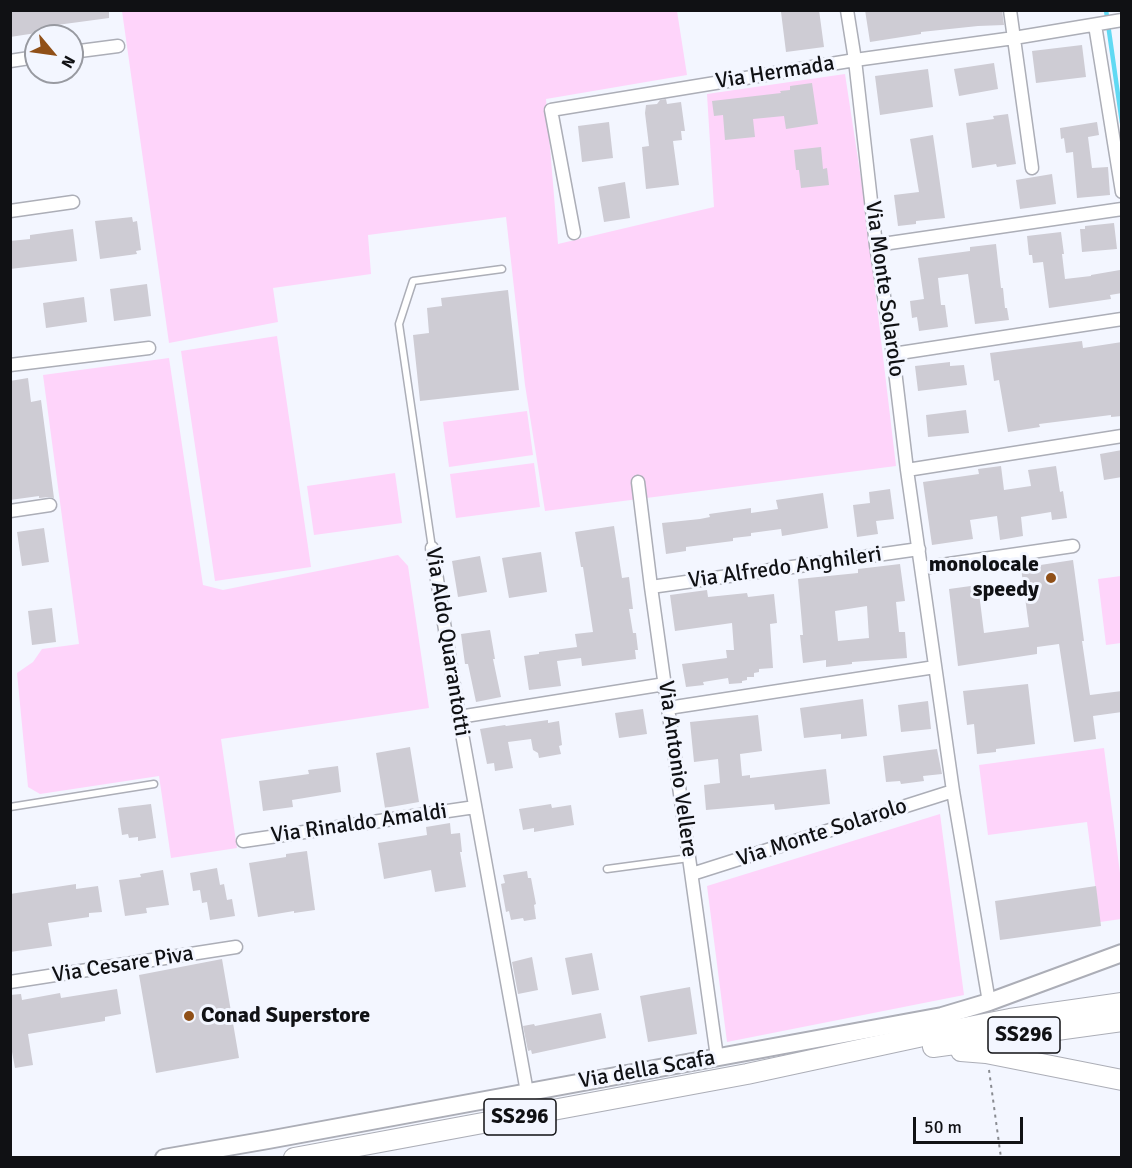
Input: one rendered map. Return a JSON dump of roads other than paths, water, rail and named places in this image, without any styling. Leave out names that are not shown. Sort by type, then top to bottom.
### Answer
[{"type":"main road","name":"SS296","points":[[747,1074],[926,1048],[1120,1007]]},
{"type":"main road","name":"SS296","points":[[294,1158],[747,1074],[1010,1019],[1120,1007]]},
{"type":"main road","points":[[926,1048],[986,1053],[1122,1080]]},
{"type":"street","name":"Via Monte Solarolo","points":[[847,10],[855,60],[876,245],[935,667],[953,791],[989,1002]]},
{"type":"street","points":[[1010,10],[1032,168]]},
{"type":"street","name":"Via Hermada","points":[[574,233],[552,110],[855,60],[1014,38],[1122,20]]},
{"type":"street","points":[[1097,24],[1122,192]]},
{"type":"street","points":[[84,50],[118,46]]},
{"type":"street","points":[[10,211],[73,201]]},
{"type":"street","points":[[876,245],[1122,209]]},
{"type":"street","points":[[893,354],[1122,319]]},
{"type":"street","points":[[10,365],[149,348]]},
{"type":"street","points":[[907,470],[1122,436]]},
{"type":"street","name":"Via Antonio Vellere","points":[[638,482],[717,1057]]},
{"type":"street","points":[[10,511],[50,505]]},
{"type":"street","points":[[921,568],[1073,546]]},
{"type":"street","name":"Via Aldo Quarantotti","points":[[432,548],[459,717],[527,1092]]},
{"type":"street","name":"Via Alfredo Anghileri","points":[[651,587],[919,549]]},
{"type":"street","points":[[668,708],[935,667]]},
{"type":"street","points":[[459,717],[665,684]]},
{"type":"street","name":"Via Monte Solarolo","points":[[692,874],[953,791]]},
{"type":"street","name":"Via Rinaldo Amaldi","points":[[243,841],[475,807]]},
{"type":"street","name":"Via Cesare Piva","points":[[10,982],[236,947]]},
{"type":"street","name":"Via della Scafa","points":[[164,1158],[942,1016],[989,1002],[1122,953]]},
{"type":"lane","name":"Via Aldo Quarantotti","points":[[432,548],[399,324],[413,281],[501,268]]},
{"type":"lane","points":[[10,807],[154,784]]},
{"type":"lane","points":[[607,869],[689,858]]},
{"type":"waterway","points":[[1106,10],[1122,123]]},
{"type":"place","name":"monolocale speedy","points":[[1051,578]]},
{"type":"place","name":"Conad Superstore","points":[[189,1016]]}]
